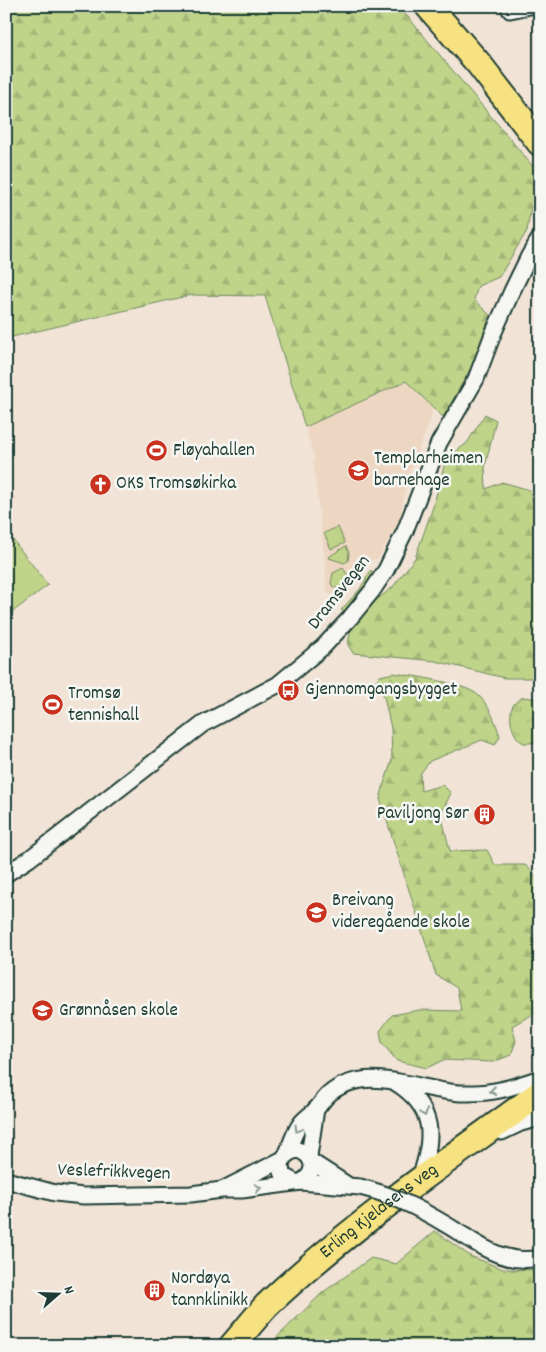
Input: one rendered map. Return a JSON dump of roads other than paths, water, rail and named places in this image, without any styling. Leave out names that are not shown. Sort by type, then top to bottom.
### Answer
[{"type":"highway","points":[[428,6],[479,64],[540,143]]},
{"type":"highway","name":"Erling Kjeldsens veg","points":[[232,1346],[266,1306],[336,1245],[419,1181],[540,1093]]},
{"type":"street","points":[[510,10],[530,6]]},
{"type":"street","name":"Dramsvegen","points":[[6,874],[29,859],[203,724],[277,685],[323,647],[350,618],[372,591],[405,531],[439,444],[473,386],[512,291],[540,238]]},
{"type":"street","points":[[316,1109],[311,1174],[298,1182],[284,1176],[281,1171],[293,1136],[302,1122],[328,1094],[346,1084],[368,1079],[391,1080],[441,1090],[476,1093],[492,1092],[540,1078]]},
{"type":"street","points":[[391,1080],[415,1097],[426,1114],[429,1148],[419,1181]]},
{"type":"street","points":[[460,1152],[521,1123],[540,1118]]},
{"type":"street","points":[[285,1156],[292,1151],[298,1150],[311,1159]]},
{"type":"street","name":"Veslefrikkvegen","points":[[222,1190],[285,1156]]},
{"type":"street","name":"Veslefrikkvegen","points":[[311,1159],[355,1187]]},
{"type":"street","name":"Veslefrikkvegen","points":[[6,1180],[55,1192],[84,1196],[159,1196],[242,1190],[298,1182],[355,1187],[373,1190],[410,1204],[440,1220],[484,1249],[508,1258],[530,1260],[540,1258]]},
{"type":"place","name":"Fløyahallen","points":[[157,451]]},
{"type":"place","name":"Templarheimen barnehage","points":[[358,470]]},
{"type":"place","name":"OKS Tromsøkirka","points":[[100,484]]},
{"type":"place","name":"Gjennomgangsbygget","points":[[289,690]]},
{"type":"place","name":"Tromsø tennishall","points":[[52,705]]},
{"type":"place","name":"Paviljong Sør","points":[[485,814]]},
{"type":"place","name":"Breivang videregående skole","points":[[316,912]]},
{"type":"place","name":"Grønnåsen skole","points":[[43,1011]]},
{"type":"place","name":"Nordøya tannklinikk","points":[[155,1290]]}]
